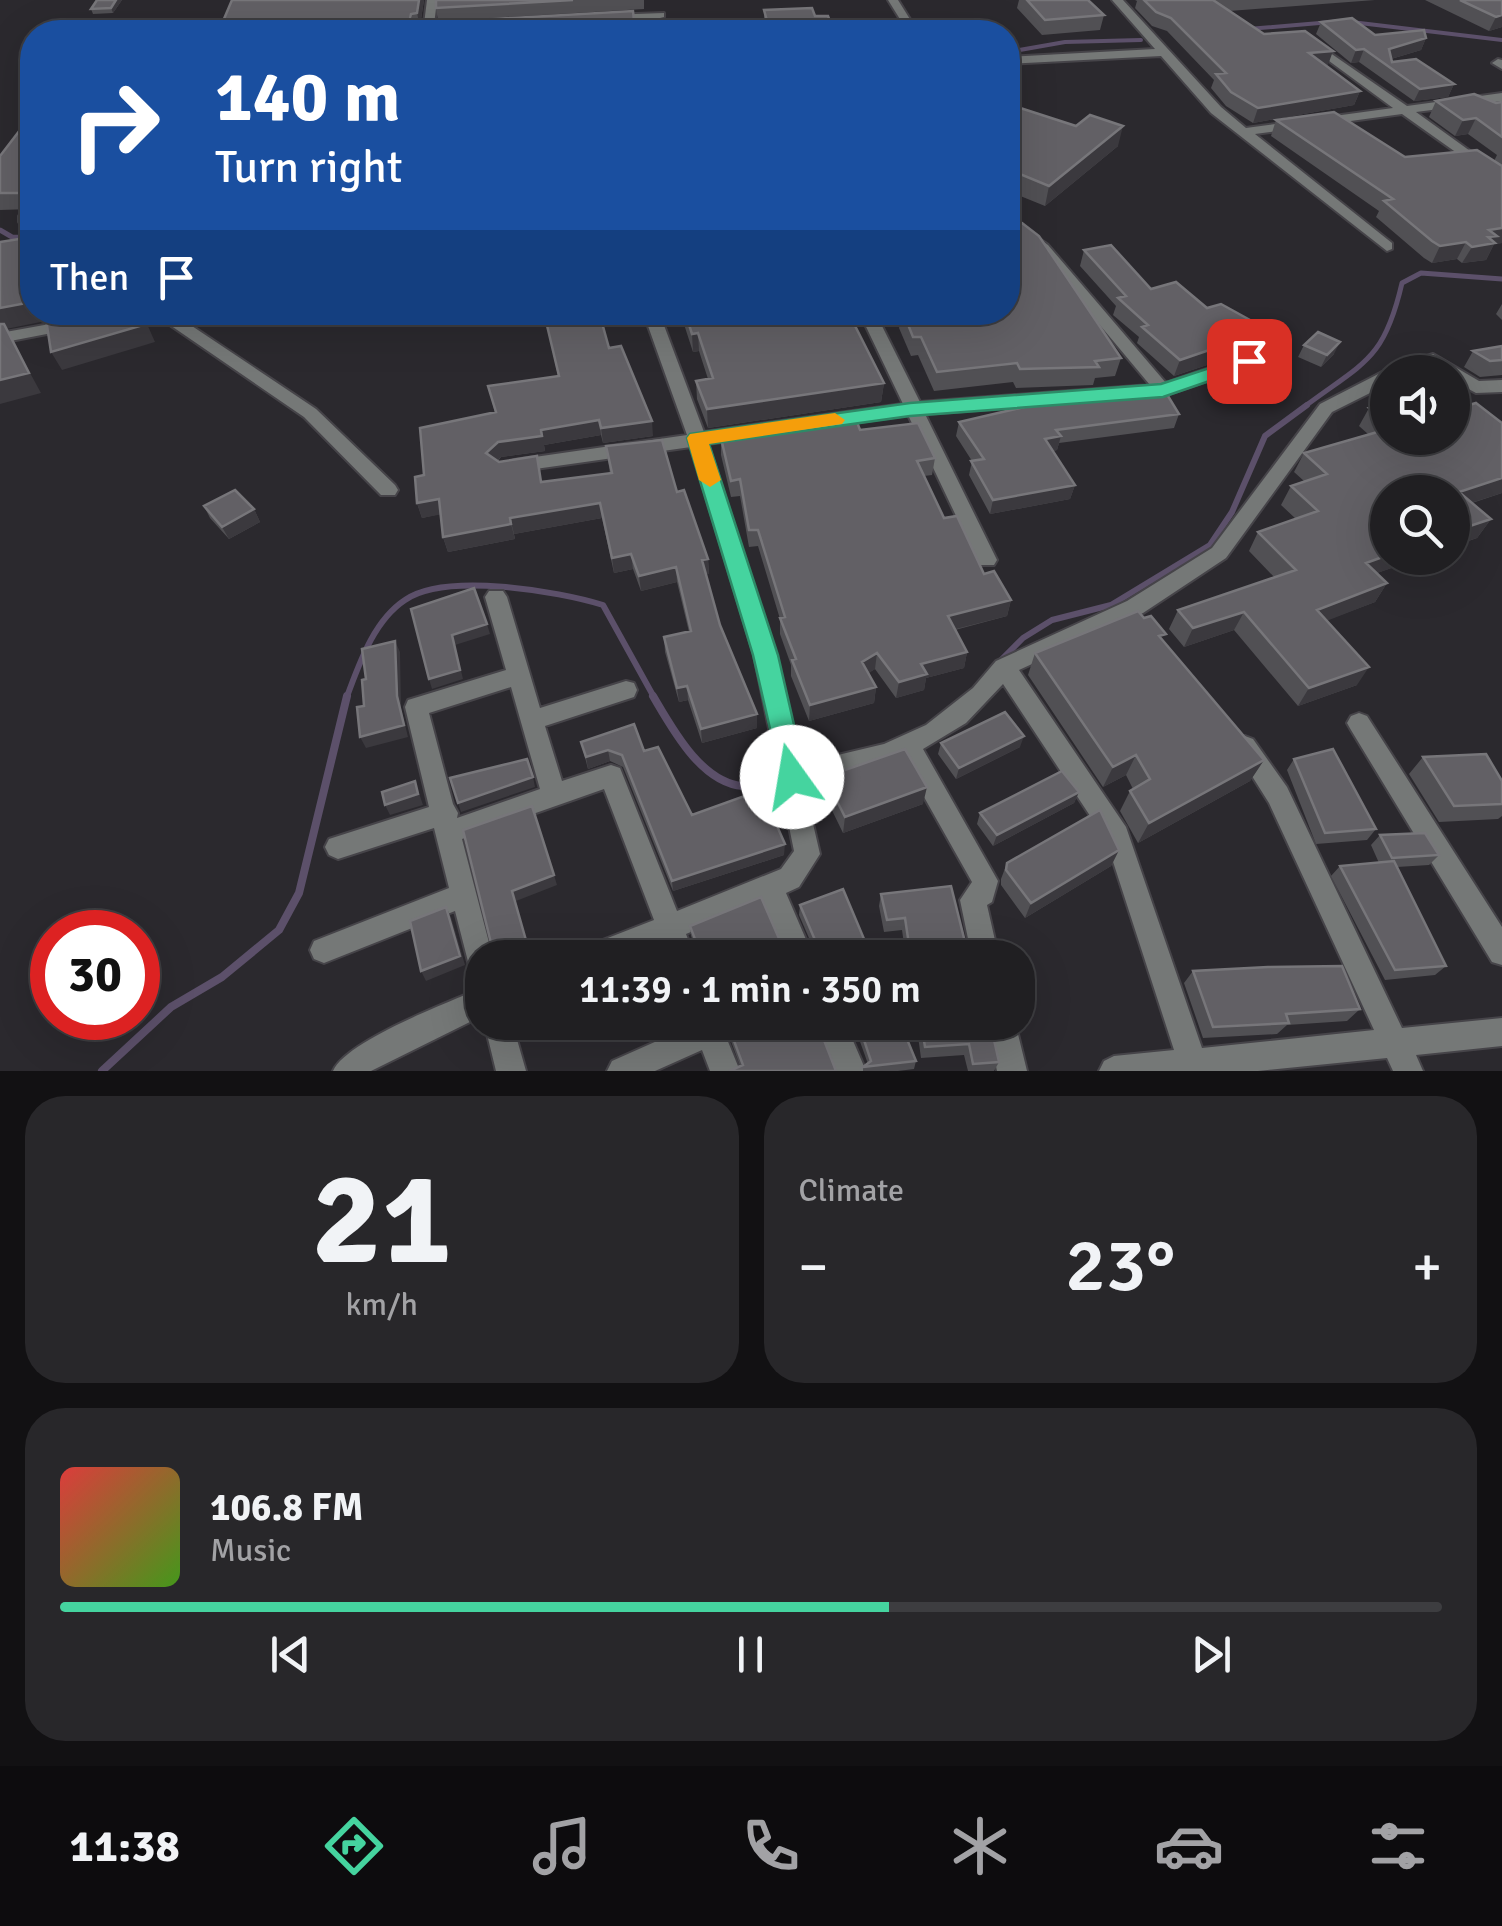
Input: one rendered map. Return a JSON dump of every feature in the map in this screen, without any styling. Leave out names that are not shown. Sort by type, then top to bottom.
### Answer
[{"type":"street","points":[[1117,0],[1161,52],[1243,132],[1387,246]]},
{"type":"street","points":[[1296,32],[1502,182]]},
{"type":"street","points":[[1020,59],[1161,52]]},
{"type":"street","points":[[1243,132],[1502,97]]},
{"type":"street","points":[[1020,229],[1043,248],[1163,390]]},
{"type":"street","points":[[0,338],[72,325]]},
{"type":"street","points":[[178,325],[310,413],[388,490]]},
{"type":"street","points":[[636,940],[790,878],[807,854],[765,655],[697,438],[656,325]]},
{"type":"street","points":[[873,325],[910,409],[987,560]]},
{"type":"street","points":[[502,468],[910,409],[1163,390],[1278,351]]},
{"type":"street","points":[[1470,383],[1476,387],[1502,386]]},
{"type":"street","points":[[792,777],[909,747],[960,718],[1004,668],[1141,615],[1220,553],[1326,408],[1370,386]]},
{"type":"street","points":[[496,598],[554,795]]},
{"type":"street","points":[[1004,668],[1117,834],[1193,1066]]},
{"type":"street","points":[[475,940],[416,707],[519,675]]},
{"type":"street","points":[[532,720],[626,690]]},
{"type":"street","points":[[1359,723],[1502,952]]},
{"type":"street","points":[[1228,725],[1278,795],[1408,1071]]},
{"type":"street","points":[[909,747],[984,880],[983,892],[972,900],[982,940]]},
{"type":"street","points":[[338,846],[554,795],[611,776],[676,940]]},
{"type":"street","points":[[770,888],[793,940]]},
{"type":"street","points":[[324,950],[464,895]]},
{"type":"street","points":[[366,1066],[465,1011]]},
{"type":"street","points":[[1114,1071],[1502,1032]]},
{"type":"street","points":[[503,1040],[511,1071]]},
{"type":"street","points":[[622,1071],[683,1040]]},
{"type":"street","points":[[713,1040],[725,1071]]},
{"type":"street","points":[[838,1040],[851,1071]]},
{"type":"street","points":[[1005,1040],[1012,1071]]},
{"type":"building","points":[[97,0],[116,0],[111,8],[91,9]]},
{"type":"building","points":[[232,0],[419,0],[417,13],[411,14],[410,20],[224,20]]},
{"type":"building","points":[[436,0],[573,0],[436,8]]},
{"type":"building","points":[[1027,0],[1088,0],[1104,15],[1045,20]]},
{"type":"building","points":[[1144,0],[1213,0],[1264,34],[1305,31],[1333,51],[1309,53],[1360,91],[1258,108],[1231,92],[1216,74],[1226,73],[1171,18],[1156,12]]},
{"type":"building","points":[[1460,0],[1502,0],[1502,15],[1496,17]]},
{"type":"building","points":[[812,8],[815,16],[828,16],[830,20],[767,20],[764,10]]},
{"type":"building","points":[[633,11],[634,20],[478,20]]},
{"type":"building","points":[[1352,18],[1375,35],[1424,30],[1426,38],[1389,49],[1392,62],[1416,59],[1454,84],[1420,89],[1364,49],[1356,50],[1321,22]]},
{"type":"building","points":[[1474,94],[1502,102],[1502,137],[1476,118],[1463,120],[1436,101]]},
{"type":"building","points":[[1020,108],[1076,126],[1090,115],[1123,126],[1049,186],[1020,174]]},
{"type":"building","points":[[1334,112],[1405,157],[1477,150],[1502,166],[1502,228],[1489,230],[1497,236],[1488,237],[1495,243],[1440,246],[1384,201],[1393,199],[1276,120]]},
{"type":"building","points":[[20,130],[20,193],[0,193],[0,156]]},
{"type":"building","points":[[1020,223],[1039,236],[1121,358],[1095,361],[1099,367],[1020,369],[1017,363],[937,372],[921,337],[913,337],[908,325],[1020,325]]},
{"type":"building","points":[[20,239],[20,304],[0,308],[0,242]]},
{"type":"building","points":[[1111,245],[1151,289],[1176,282],[1207,308],[1221,304],[1268,330],[1180,360],[1142,327],[1148,325],[1118,298],[1126,296],[1084,250]]},
{"type":"building","points":[[0,324],[4,324],[29,373],[0,380]]},
{"type":"building","points":[[47,325],[144,325],[51,352]]},
{"type":"building","points":[[547,325],[603,325],[609,348],[621,346],[652,421],[601,428],[599,420],[541,430],[542,436],[498,442],[486,453],[499,462],[537,456],[541,482],[612,473],[606,446],[662,440],[677,492],[684,490],[708,559],[702,560],[720,625],[757,714],[701,729],[687,686],[677,688],[664,637],[691,631],[676,567],[639,576],[631,554],[612,558],[600,503],[510,518],[511,524],[443,537],[439,499],[417,503],[415,477],[424,475],[420,428],[496,412],[488,386],[559,376]]},
{"type":"building","points":[[689,325],[855,325],[884,383],[707,409],[696,381],[713,378],[698,333],[692,334]]},
{"type":"building","points":[[1318,332],[1340,342],[1327,355],[1304,345]]},
{"type":"building","points":[[1502,346],[1502,360],[1490,361],[1473,351]]},
{"type":"building","points":[[1109,390],[1112,396],[1165,391],[1179,414],[1056,430],[1061,436],[1045,439],[1075,485],[993,500],[971,461],[984,459],[959,422],[1037,404],[1077,400],[1073,393]]},
{"type":"building","points":[[1476,403],[1502,423],[1502,478],[1470,488],[1470,475],[1370,475],[1370,562],[1366,563],[1370,575],[1379,575],[1387,583],[1317,610],[1369,667],[1309,688],[1244,612],[1193,628],[1178,610],[1296,570],[1258,532],[1318,511],[1291,486],[1327,474],[1304,453],[1370,434],[1370,455],[1470,455],[1470,405]]},
{"type":"building","points":[[857,422],[860,430],[918,423],[935,458],[917,461],[944,518],[957,516],[984,574],[994,571],[1011,600],[948,616],[967,652],[921,664],[927,674],[899,682],[877,653],[862,662],[876,687],[810,705],[792,660],[796,659],[780,618],[785,617],[758,530],[749,530],[740,479],[731,481],[721,438]]},
{"type":"building","points":[[235,490],[254,509],[222,527],[204,506]]},
{"type":"building","points":[[1470,501],[1491,519],[1470,526]]},
{"type":"building","points":[[474,588],[487,624],[452,635],[460,670],[429,679],[411,609]]},
{"type":"building","points":[[1138,611],[1144,618],[1151,616],[1166,634],[1159,636],[1264,760],[1149,823],[1130,791],[1150,779],[1136,755],[1113,767],[1035,653]]},
{"type":"building","points":[[395,641],[397,696],[404,725],[360,737],[357,707],[364,706],[362,680],[366,679],[362,649]]},
{"type":"building","points":[[1005,712],[1024,736],[959,768],[941,743]]},
{"type":"building","points":[[634,724],[644,751],[658,747],[692,815],[761,790],[785,844],[672,881],[622,755],[608,750],[586,757],[581,742]]},
{"type":"building","points":[[905,749],[927,787],[845,817],[825,777]]},
{"type":"building","points":[[1333,749],[1376,829],[1325,833],[1294,759]]},
{"type":"building","points":[[1486,754],[1502,781],[1502,804],[1454,806],[1423,757]]},
{"type":"building","points":[[527,759],[533,777],[458,803],[450,778]]},
{"type":"building","points":[[1062,771],[1079,792],[997,835],[980,813]]},
{"type":"building","points":[[415,781],[418,794],[385,805],[382,792]]},
{"type":"building","points":[[532,806],[554,875],[512,891],[526,940],[490,940],[463,830]]},
{"type":"building","points":[[1100,810],[1119,850],[1031,903],[1006,870],[1007,863]]},
{"type":"building","points":[[1425,833],[1439,855],[1392,858],[1380,835]]},
{"type":"building","points":[[1394,861],[1446,966],[1395,970],[1340,866]]},
{"type":"building","points":[[951,886],[964,940],[908,940],[905,918],[887,920],[881,894]]},
{"type":"building","points":[[843,889],[864,940],[815,940],[800,905]]},
{"type":"building","points":[[761,897],[780,940],[695,940],[690,926]]},
{"type":"building","points":[[446,907],[460,956],[421,971],[410,921]]},
{"type":"building","points":[[1342,966],[1360,1009],[1286,1014],[1289,1023],[1213,1027],[1193,971],[1268,967]]},
{"type":"building","points":[[734,1040],[824,1040],[836,1071],[729,1071],[743,1065]]},
{"type":"building","points":[[864,1040],[907,1040],[916,1061],[863,1067],[871,1061]]},
{"type":"building","points":[[924,1040],[994,1040],[999,1062],[973,1064],[969,1044],[925,1047]]},
{"type":"waterway","points":[[1248,29],[1343,21],[1502,40]]},
{"type":"waterway","points":[[1020,50],[1065,42],[1141,40]]},
{"type":"waterway","points":[[0,230],[20,237]]},
{"type":"waterway","points":[[1304,407],[1357,369],[1379,345],[1402,283],[1421,273],[1502,279]]},
{"type":"waterway","points":[[1000,661],[1023,638],[1052,620],[1111,605],[1210,545],[1232,512],[1265,436],[1307,405]]},
{"type":"waterway","points":[[347,697],[368,645],[394,609],[423,592],[473,586],[559,594],[603,605],[655,699]]},
{"type":"waterway","points":[[653,696],[689,752],[714,775],[728,783],[748,786],[781,774]]},
{"type":"waterway","points":[[102,1071],[171,1007],[222,977],[279,930],[299,893],[347,697]]},
{"type":"slow traffic","points":[[710,480],[697,438],[835,420]]},
{"type":"route","points":[[792,777],[765,655],[697,438],[910,409],[1163,390],[1249,361]]}]
